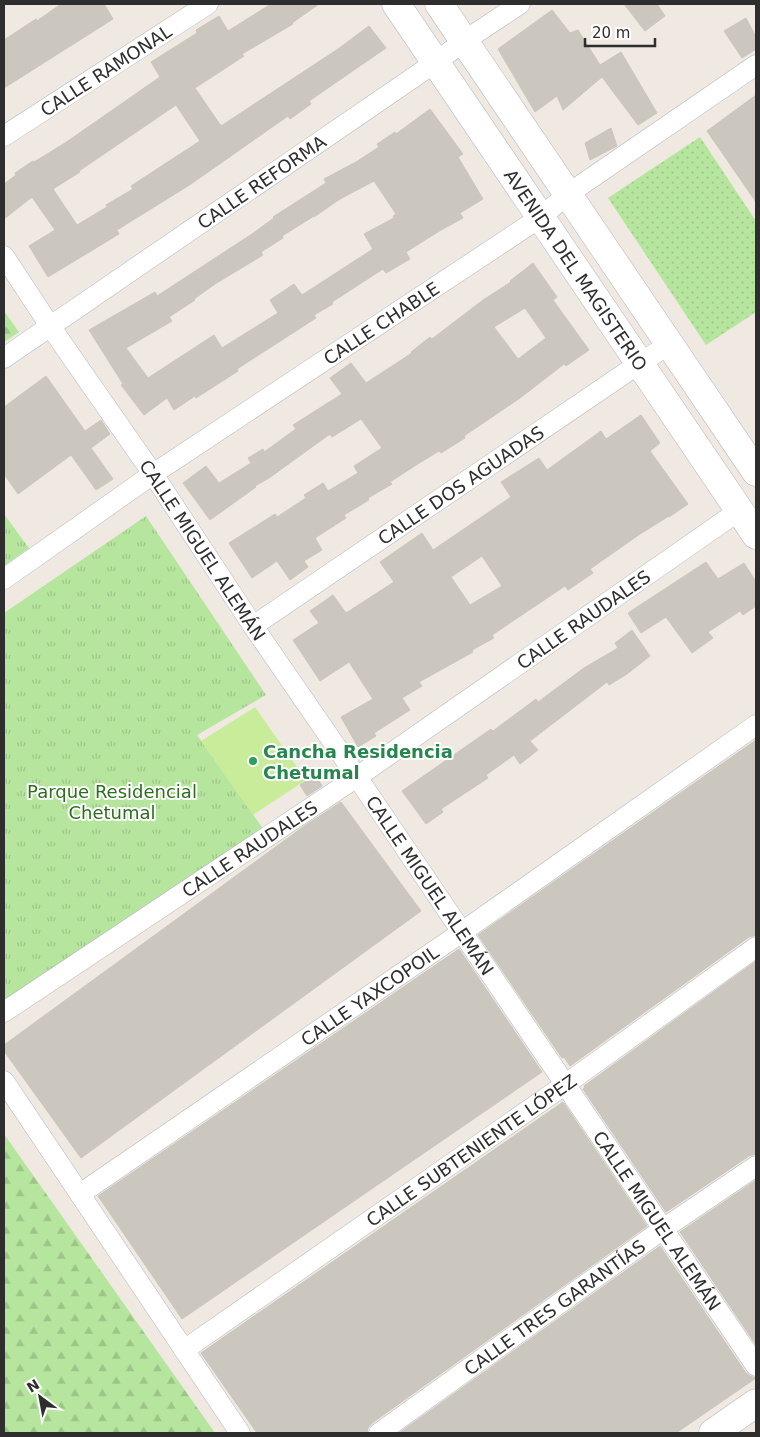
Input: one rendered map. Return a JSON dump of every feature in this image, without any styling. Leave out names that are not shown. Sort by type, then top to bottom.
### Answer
[{"type":"street","name":"CALLE RAMONAL","points":[[4,136],[208,4]]},
{"type":"street","name":"AVENIDA DEL MAGISTERIO","points":[[396,4],[756,535]]},
{"type":"street","name":"AVENIDA DEL MAGISTERIO","points":[[438,4],[756,472]]},
{"type":"street","name":"CALLE REFORMA","points":[[4,358],[520,4]]},
{"type":"street","name":"CALLE CHABLE","points":[[4,578],[153,474],[541,217],[568,194],[756,65]]},
{"type":"street","name":"CALLE MIGUEL ALEMÁN","points":[[4,256],[756,1366]]},
{"type":"street","name":"CALLE DOS AGUADAS","points":[[253,626],[670,344]]},
{"type":"street","name":"CALLE RAUDALES","points":[[4,1012],[357,777],[740,510]]},
{"type":"street","name":"CALLE YAXCOPOIL","points":[[80,1194],[462,932],[756,725]]},
{"type":"street","name":"CALLE SUBTENIENTE LÓPEZ","points":[[184,1350],[566,1084],[756,947]]},
{"type":"street","points":[[4,1081],[240,1433]]},
{"type":"street","name":"CALLE TRES GARANTÍAS","points":[[379,1433],[663,1229],[756,1166]]},
{"type":"street","points":[[713,1433],[756,1403]]},
{"type":"green space","points":[[700,137],[756,221],[756,312],[706,345],[608,198]]},
{"type":"green space","points":[[4,311],[19,332],[4,342]]},
{"type":"green space","points":[[4,514],[29,548],[4,566]]},
{"type":"green space","name":"Parque Residencial Chetumal","points":[[146,516],[266,695],[197,735],[264,830],[4,1004],[4,613]]},
{"type":"green space","name":"Cancha Residencia Chetumal","points":[[255,707],[306,780],[253,815],[201,741]]},
{"type":"green space","points":[[4,1134],[215,1433],[4,1433]]},
{"type":"building","points":[[61,4],[104,4],[113,19],[4,88],[4,40],[36,19],[37,21]]},
{"type":"building","points":[[271,4],[319,4],[293,24],[242,54],[244,56],[195,88],[221,126],[338,49],[369,26],[386,48],[309,101],[311,104],[290,119],[288,116],[191,184],[117,230],[119,234],[48,277],[29,246],[55,230],[32,197],[4,219],[4,184],[16,175],[15,173],[65,143],[160,77],[151,62],[197,33],[196,30],[219,16],[228,31]],"holes":[[[176,105],[200,141],[131,186],[133,189],[106,205],[107,207],[77,225],[53,189]]]},
{"type":"building","points":[[624,4],[657,4],[665,16],[645,31]]},
{"type":"building","points":[[552,10],[570,33],[578,30],[600,65],[621,52],[657,113],[638,125],[602,77],[563,110],[557,96],[535,112],[498,49]]},
{"type":"building","points":[[746,18],[756,37],[756,49],[742,58],[724,31]]},
{"type":"building","points":[[756,95],[756,202],[707,131]]},
{"type":"building","points":[[430,109],[463,154],[458,157],[483,199],[460,213],[463,218],[406,252],[410,259],[386,273],[383,269],[332,302],[333,304],[314,315],[316,318],[196,398],[195,396],[174,410],[167,398],[144,415],[121,385],[123,384],[89,330],[155,292],[157,296],[326,183],[324,179],[356,162],[379,147],[377,144],[395,132],[396,134]],"holes":[[[374,181],[396,214],[393,216],[394,218],[364,234],[373,249],[302,295],[294,284],[270,300],[278,313],[222,348],[214,335],[148,378],[126,348],[172,321],[169,317],[215,284],[263,255],[261,252],[283,238],[282,236],[340,199]]]},
{"type":"building","points":[[611,128],[617,146],[590,160],[585,143]]},
{"type":"building","points":[[533,263],[557,297],[553,300],[589,350],[566,366],[564,364],[520,398],[464,436],[465,438],[441,453],[439,451],[416,465],[390,482],[392,484],[368,498],[369,500],[344,515],[346,518],[315,538],[322,550],[304,561],[308,567],[290,580],[277,561],[252,578],[229,543],[275,514],[277,517],[306,498],[304,495],[323,483],[328,491],[358,473],[354,466],[382,448],[361,419],[332,437],[330,434],[210,520],[183,483],[206,466],[219,483],[251,463],[248,458],[263,449],[264,452],[296,429],[293,425],[342,394],[330,378],[351,363],[366,383],[412,353],[430,337],[432,339]],"holes":[[[525,308],[546,338],[518,359],[494,327]]]},
{"type":"building","points":[[46,376],[85,431],[101,420],[110,434],[91,448],[113,479],[96,490],[71,455],[18,494],[4,474],[4,407]]},
{"type":"building","points":[[641,415],[660,443],[650,451],[688,504],[640,534],[590,569],[593,573],[568,590],[565,586],[492,635],[494,638],[472,650],[473,652],[419,682],[422,686],[402,698],[410,710],[374,733],[376,736],[358,747],[341,717],[373,699],[349,662],[320,681],[293,640],[319,623],[310,611],[333,595],[346,613],[394,582],[380,562],[422,533],[433,550],[511,497],[501,482],[539,458],[547,470],[601,431],[606,439]],"holes":[[[482,556],[502,586],[470,605],[451,577]]]},
{"type":"building","points":[[706,562],[718,579],[744,563],[756,582],[756,606],[743,615],[740,611],[708,632],[713,638],[692,653],[666,617],[641,633],[628,613]]},
{"type":"building","points":[[632,630],[650,656],[609,685],[607,682],[530,741],[538,750],[520,764],[514,755],[486,775],[488,778],[441,809],[443,812],[426,824],[402,791],[491,729],[493,731],[536,699],[538,702],[584,668],[618,648],[615,643]]},
{"type":"building","points":[[756,740],[756,935],[749,937],[570,1066],[564,1057],[562,1058],[478,935]]},
{"type":"building","points":[[316,775],[322,786],[307,796],[300,785]]},
{"type":"building","points":[[341,802],[421,911],[81,1158],[4,1051],[4,1045],[303,827]]},
{"type":"building","points":[[459,949],[542,1072],[182,1319],[98,1196]]},
{"type":"building","points":[[756,961],[756,1154],[749,1156],[666,1212],[583,1089],[585,1088],[584,1086]]},
{"type":"building","points":[[563,1102],[647,1226],[372,1423],[367,1433],[257,1433],[201,1353]]},
{"type":"building","points":[[756,1180],[756,1345],[680,1232]]},
{"type":"building","points":[[660,1246],[746,1373],[756,1378],[676,1433],[399,1433]]},
{"type":"place","name":"Cancha Residencia Chetumal","points":[[253,761]]}]
